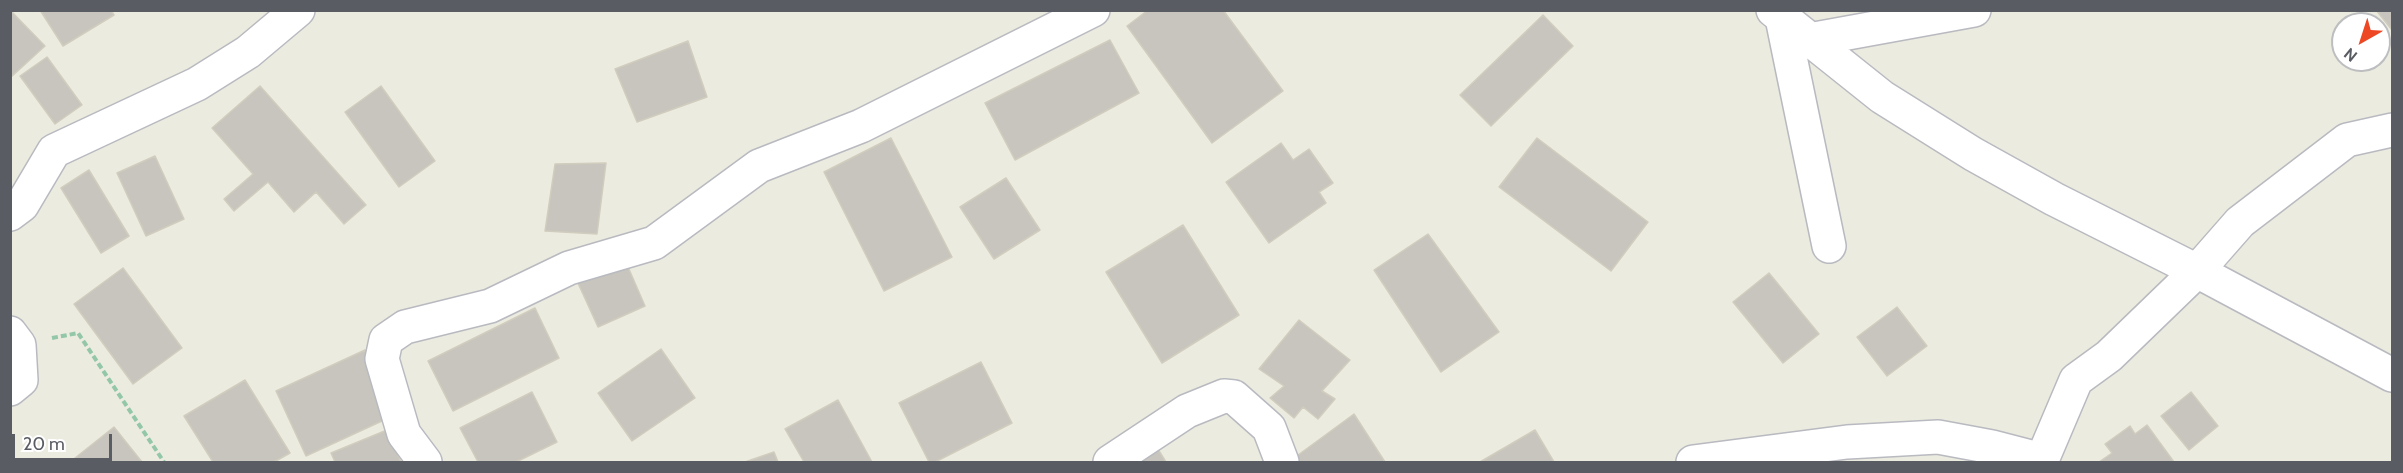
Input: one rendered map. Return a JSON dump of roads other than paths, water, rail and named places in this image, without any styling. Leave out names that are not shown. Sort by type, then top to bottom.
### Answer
[{"type":"street","points":[[10,214],[22,205],[54,151],[198,84],[248,52],[298,10]]},
{"type":"street","points":[[425,462],[404,434],[382,360],[386,339],[405,327],[490,306],[569,268],[654,243],[759,166],[861,126],[1093,10]]},
{"type":"street","points":[[1809,40],[1974,10]]},
{"type":"street","points":[[1778,14],[1882,97],[1973,154],[2054,199],[2197,271],[2392,375]]},
{"type":"street","points":[[1778,14],[1829,246]]},
{"type":"street","points":[[1692,462],[1847,442],[1938,437],[1992,447],[2042,461],[2076,380],[2109,356],[2197,271],[2240,222],[2347,140],[2392,130]]},
{"type":"street","points":[[10,388],[21,380],[15,339]]},
{"type":"street","points":[[1110,462],[1187,411],[1224,396],[1234,397],[1269,428],[1282,462]]}]
